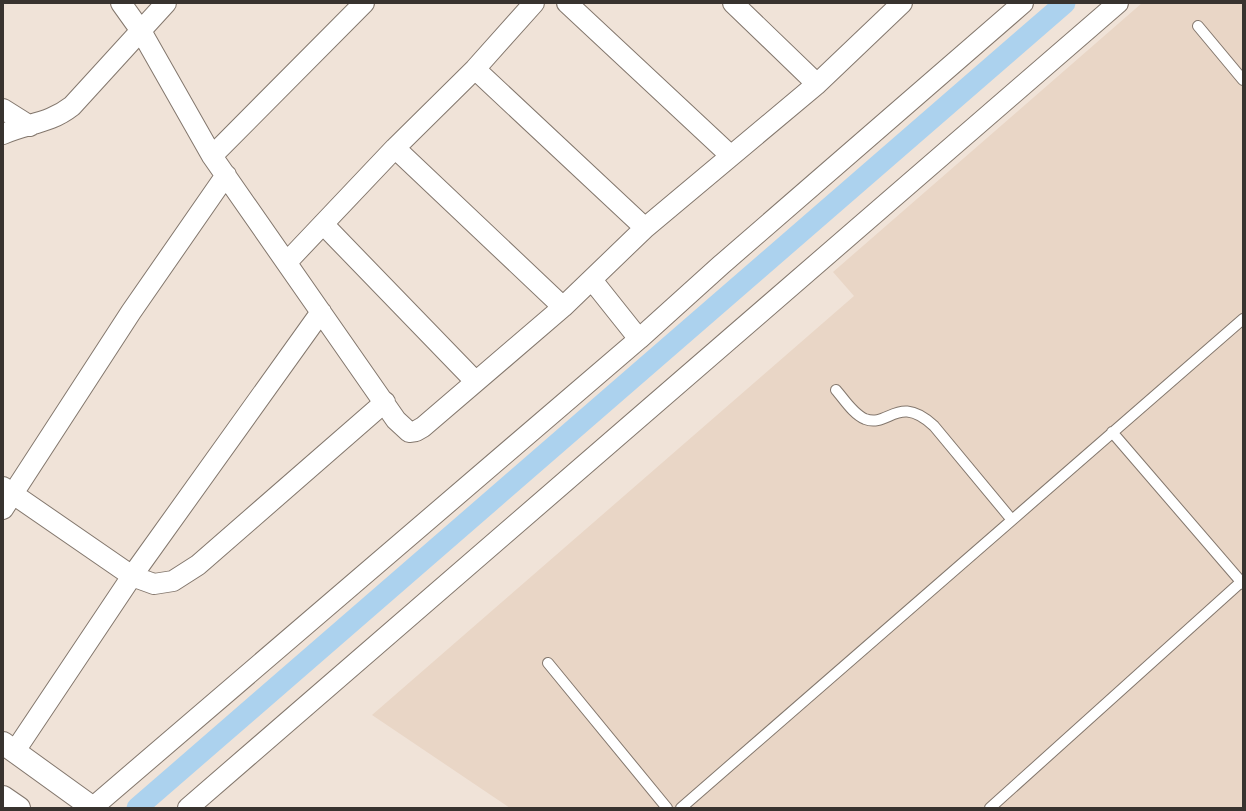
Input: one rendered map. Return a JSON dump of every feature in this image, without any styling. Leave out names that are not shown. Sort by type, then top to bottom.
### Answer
[{"type":"main road","points":[[9,747],[92,808]]},
{"type":"main road","points":[[3,797],[19,808]]},
{"type":"street","points":[[121,3],[141,31],[212,156],[403,428],[409,432],[416,431],[562,307],[645,228],[817,84],[902,3]]},
{"type":"street","points":[[3,134],[14,129],[30,126],[59,116],[72,106],[166,3]]},
{"type":"street","points":[[212,156],[364,3]]},
{"type":"street","points":[[287,262],[395,148],[475,68],[534,3]]},
{"type":"street","points":[[567,3],[731,156]]},
{"type":"street","points":[[733,3],[817,84]]},
{"type":"street","points":[[92,808],[639,339],[721,264],[1023,3]]},
{"type":"street","points":[[188,808],[1118,3]]},
{"type":"street","points":[[475,68],[645,228]]},
{"type":"street","points":[[3,109],[30,126]]},
{"type":"street","points":[[395,148],[562,307]]},
{"type":"street","points":[[226,175],[6,497],[132,576],[154,584],[173,581],[198,565],[385,402]]},
{"type":"street","points":[[323,224],[475,381]]},
{"type":"street","points":[[592,280],[639,339]]},
{"type":"street","points":[[9,747],[321,312]]},
{"type":"lane","points":[[1198,26],[1243,80]]},
{"type":"lane","points":[[681,808],[1243,319]]},
{"type":"lane","points":[[836,390],[857,414],[865,419],[873,420],[898,412],[907,411],[924,417],[934,426],[1012,520]]},
{"type":"lane","points":[[990,808],[1242,583],[1112,432]]},
{"type":"lane","points":[[548,663],[666,808]]},
{"type":"shaded area","points":[[1142,3],[1243,3],[1243,808],[510,808],[372,715],[854,296],[833,272]]},
{"type":"waterway","points":[[137,808],[1065,3]]}]
